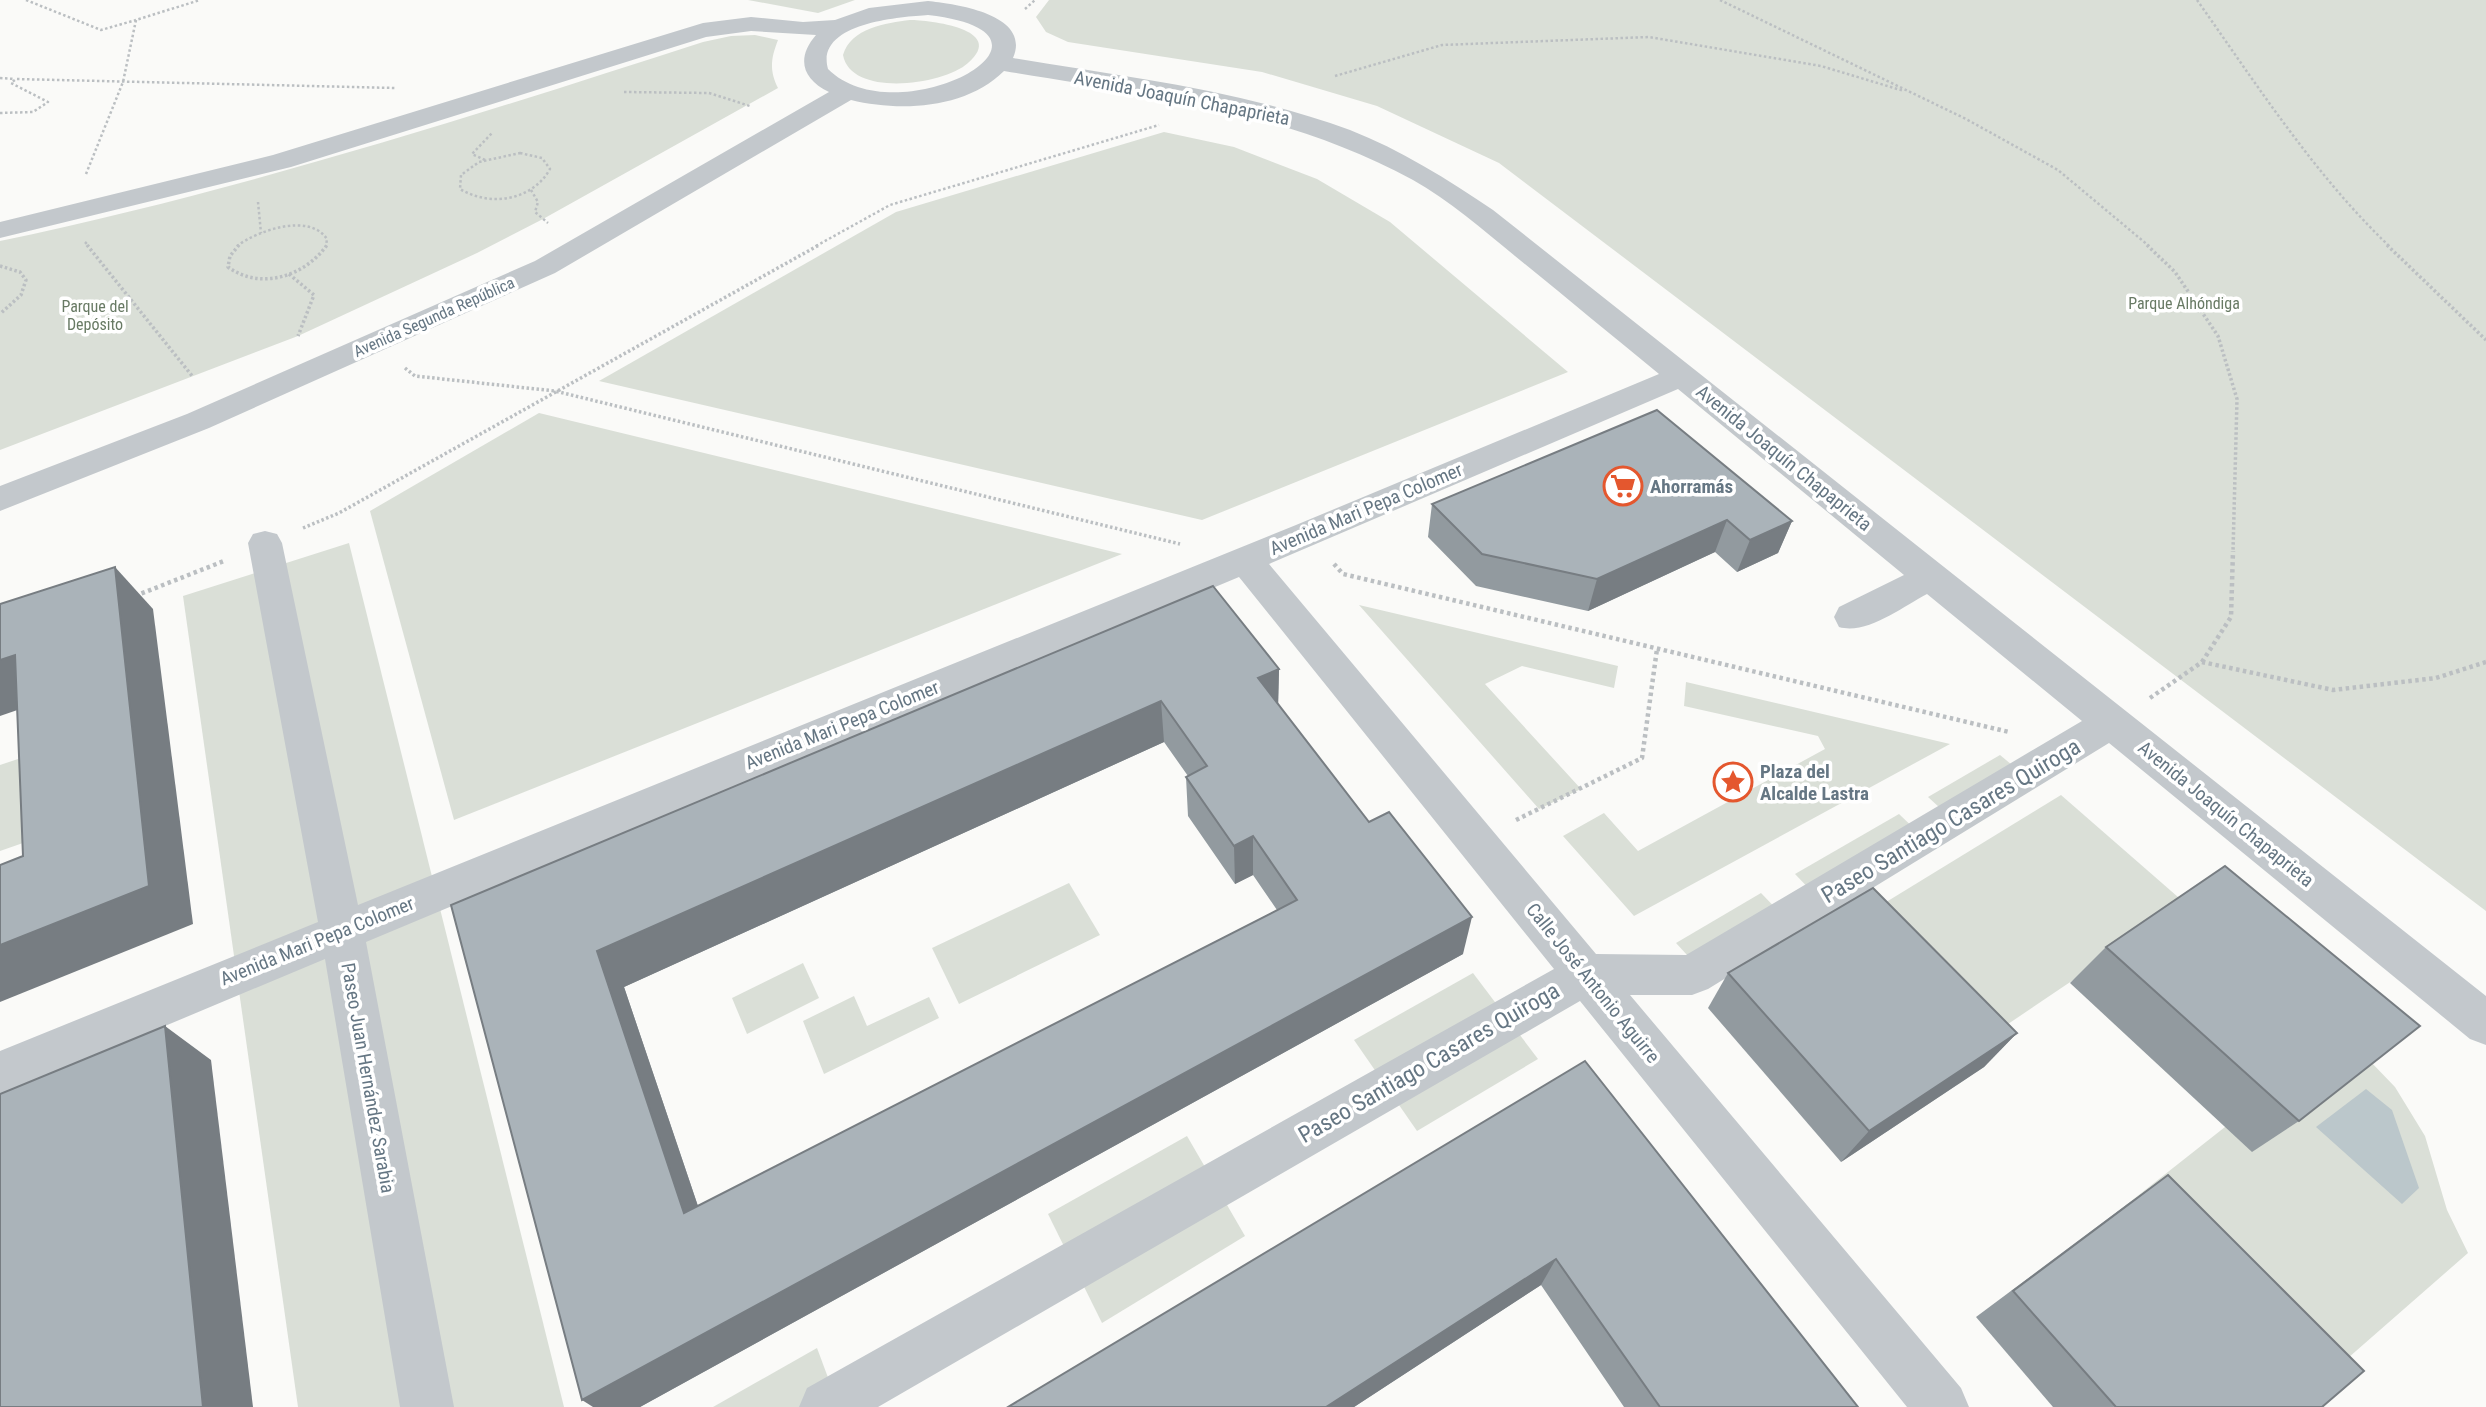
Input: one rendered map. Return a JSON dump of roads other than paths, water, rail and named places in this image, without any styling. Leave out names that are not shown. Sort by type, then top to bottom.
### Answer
[{"type":"street","points":[[963,6],[1002,37],[1004,50],[998,63],[984,76],[962,87],[934,95],[874,97],[848,92],[827,82],[815,68],[815,53],[824,39],[841,27],[868,16],[897,10],[963,6]]},
{"type":"street","points":[[0,230],[282,161],[703,30],[751,24],[803,29],[841,27]]},
{"type":"street","name":"Avenida Joaquín Chapaprieta","points":[[998,63],[1194,96],[1272,113],[1342,136],[1424,175],[1483,216],[2486,1024]]},
{"type":"street","name":"Avenida Segunda República","points":[[0,499],[198,421],[545,267],[848,92]]},
{"type":"street","name":"Avenida Mari Pepa Colomer","points":[[0,1073],[1308,534],[1682,376]]},
{"type":"street","name":"Paseo Juan Hernández Sarabia","points":[[265,543],[342,931],[427,1407]]},
{"type":"street","name":"Calle José Antonio Aguirre","points":[[1245,560],[1942,1407]]},
{"type":"street","points":[[1852,617],[1932,576]]},
{"type":"street","name":"Paseo Santiago Casares Quiroga","points":[[826,1407],[1586,974],[1692,975],[2113,723]]},
{"type":"place","name":"Ahorramás","points":[[1623,486]]},
{"type":"place","name":"Plaza del Alcalde Lastra","points":[[1733,782]]},
{"type":"park label","name":"Parque Alhóndiga","points":[[2184,303]]},
{"type":"park label","name":"Parque del Depósito","points":[[95,315]]}]
